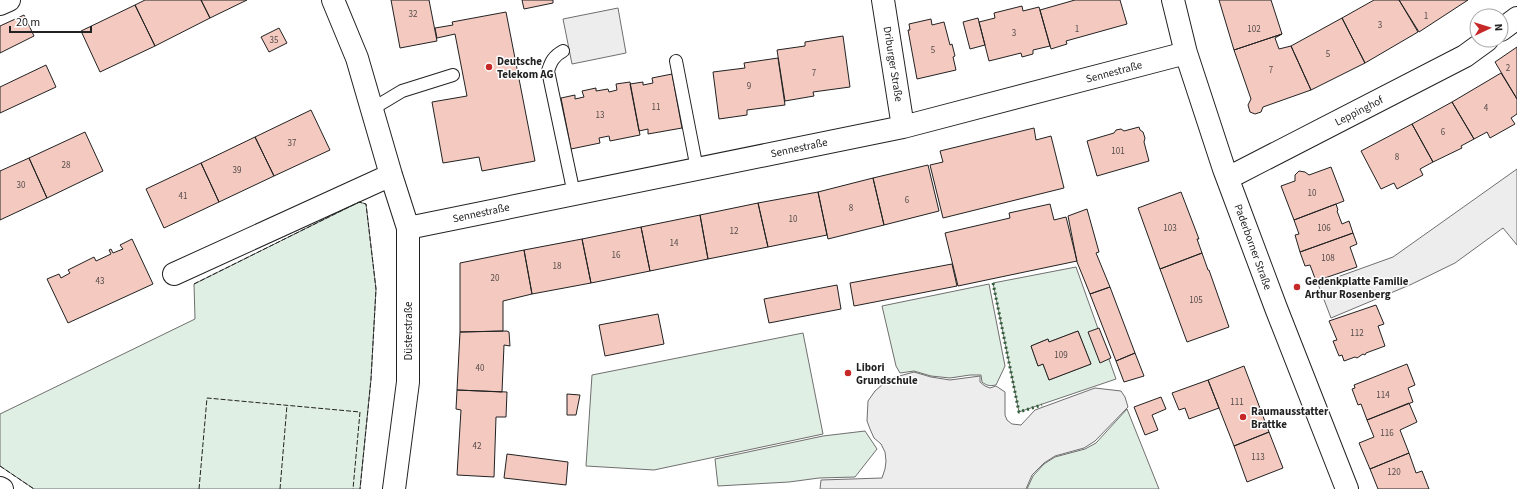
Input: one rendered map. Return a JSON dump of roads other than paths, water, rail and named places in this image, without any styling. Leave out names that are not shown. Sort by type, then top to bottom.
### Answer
[{"type":"street","points":[[0,4],[9,0]]},
{"type":"street","name":"Düsterstraße","points":[[333,0],[357,58],[408,228],[408,382],[394,489]]},
{"type":"street","name":"Driburger Straße","points":[[883,0],[903,127]]},
{"type":"street","name":"Paderborner Straße","points":[[1173,0],[1186,53],[1228,178],[1276,308],[1347,489]]},
{"type":"street","name":"Leppinghof","points":[[1228,178],[1465,56],[1476,48]]},
{"type":"street","name":"Sennestraße","points":[[408,228],[903,127],[1186,53]]},
{"type":"street","points":[[174,274],[391,175]]},
{"type":"lane","points":[[563,51],[555,56],[550,62],[548,70],[574,194]]},
{"type":"lane","points":[[676,61],[697,169]]},
{"type":"lane","points":[[372,109],[402,91],[453,75]]},
{"type":"place","name":"Deutsche Telekom AG","points":[[489,67]]},
{"type":"place","name":"Gedenkplatte Familie Arthur Rosenberg","points":[[1297,287]]},
{"type":"place","name":"Libori Grundschule","points":[[848,373]]},
{"type":"place","name":"Raumausstatter Brattke","points":[[1243,417]]}]
